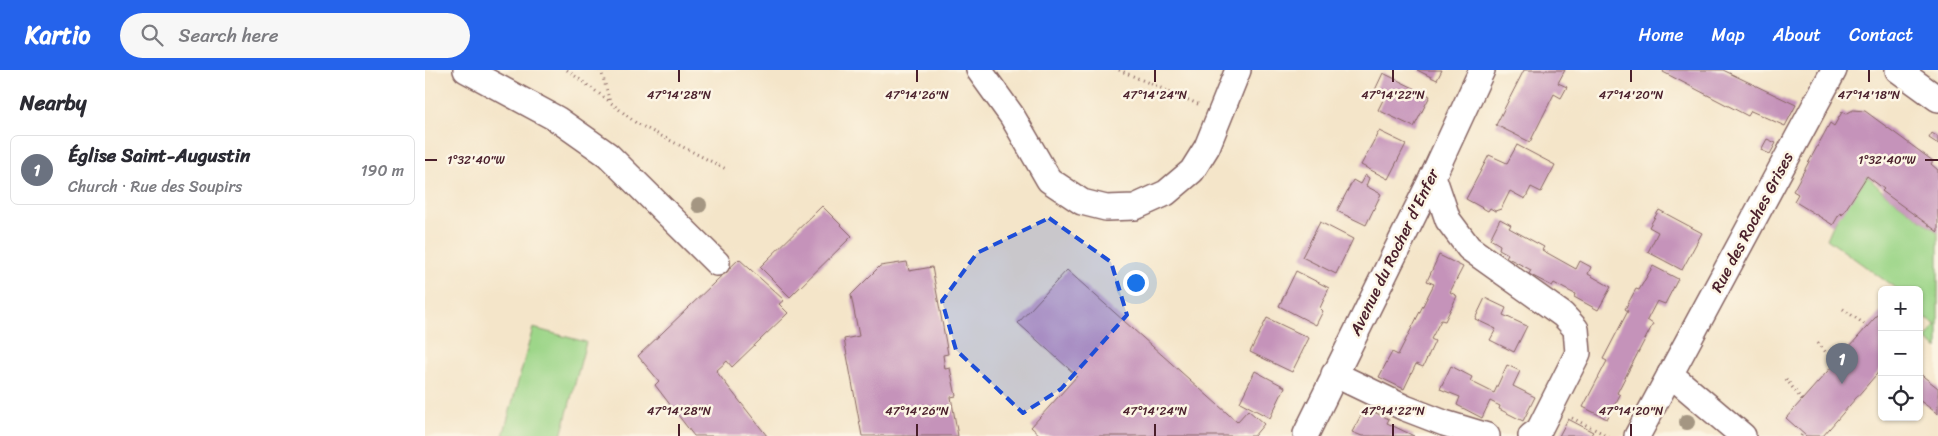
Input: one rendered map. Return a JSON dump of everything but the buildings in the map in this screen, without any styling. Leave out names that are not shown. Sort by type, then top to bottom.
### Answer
[{"type":"street","points":[[466,70],[557,119],[607,154],[717,263]]},
{"type":"street","points":[[979,70],[1012,116],[1049,180],[1081,202],[1106,208],[1135,207],[1166,193],[1192,170],[1207,147],[1238,70]]},
{"type":"street","name":"Avenue du Rocher d'Enfer","points":[[1306,434],[1433,176],[1481,70]]},
{"type":"street","name":"Rue des Roches Grises","points":[[1637,436],[1834,70]]},
{"type":"street","points":[[1898,70],[1938,99]]},
{"type":"street","points":[[1433,176],[1449,220],[1469,248],[1563,315],[1576,330],[1578,353],[1539,430],[1531,436]]},
{"type":"street","points":[[1334,374],[1405,408],[1487,436]]},
{"type":"street","points":[[1670,374],[1743,436]]},
{"type":"path","points":[[567,70],[636,123],[726,168]]},
{"type":"path","points":[[601,70],[610,102]]},
{"type":"path","points":[[1119,70],[1221,114]]},
{"type":"path","points":[[1843,309],[1867,326]]},
{"type":"path","points":[[1818,343],[1835,363]]},
{"type":"path","points":[[1786,379],[1802,400]]},
{"type":"path","points":[[1551,408],[1608,436]]},
{"type":"highlighted area","points":[[1049,218],[1111,262],[1127,315],[1061,389],[1023,413],[956,350],[942,301],[977,253]]},
{"type":"green space","points":[[1867,176],[1882,191],[1938,232],[1938,349],[1925,339],[1936,325],[1923,317],[1923,286],[1892,286],[1827,239],[1833,225]]},
{"type":"green space","points":[[533,328],[586,342],[561,436],[503,436]]},
{"type":"place","name":"Église Saint-Augustin","points":[[1842,384]]}]
